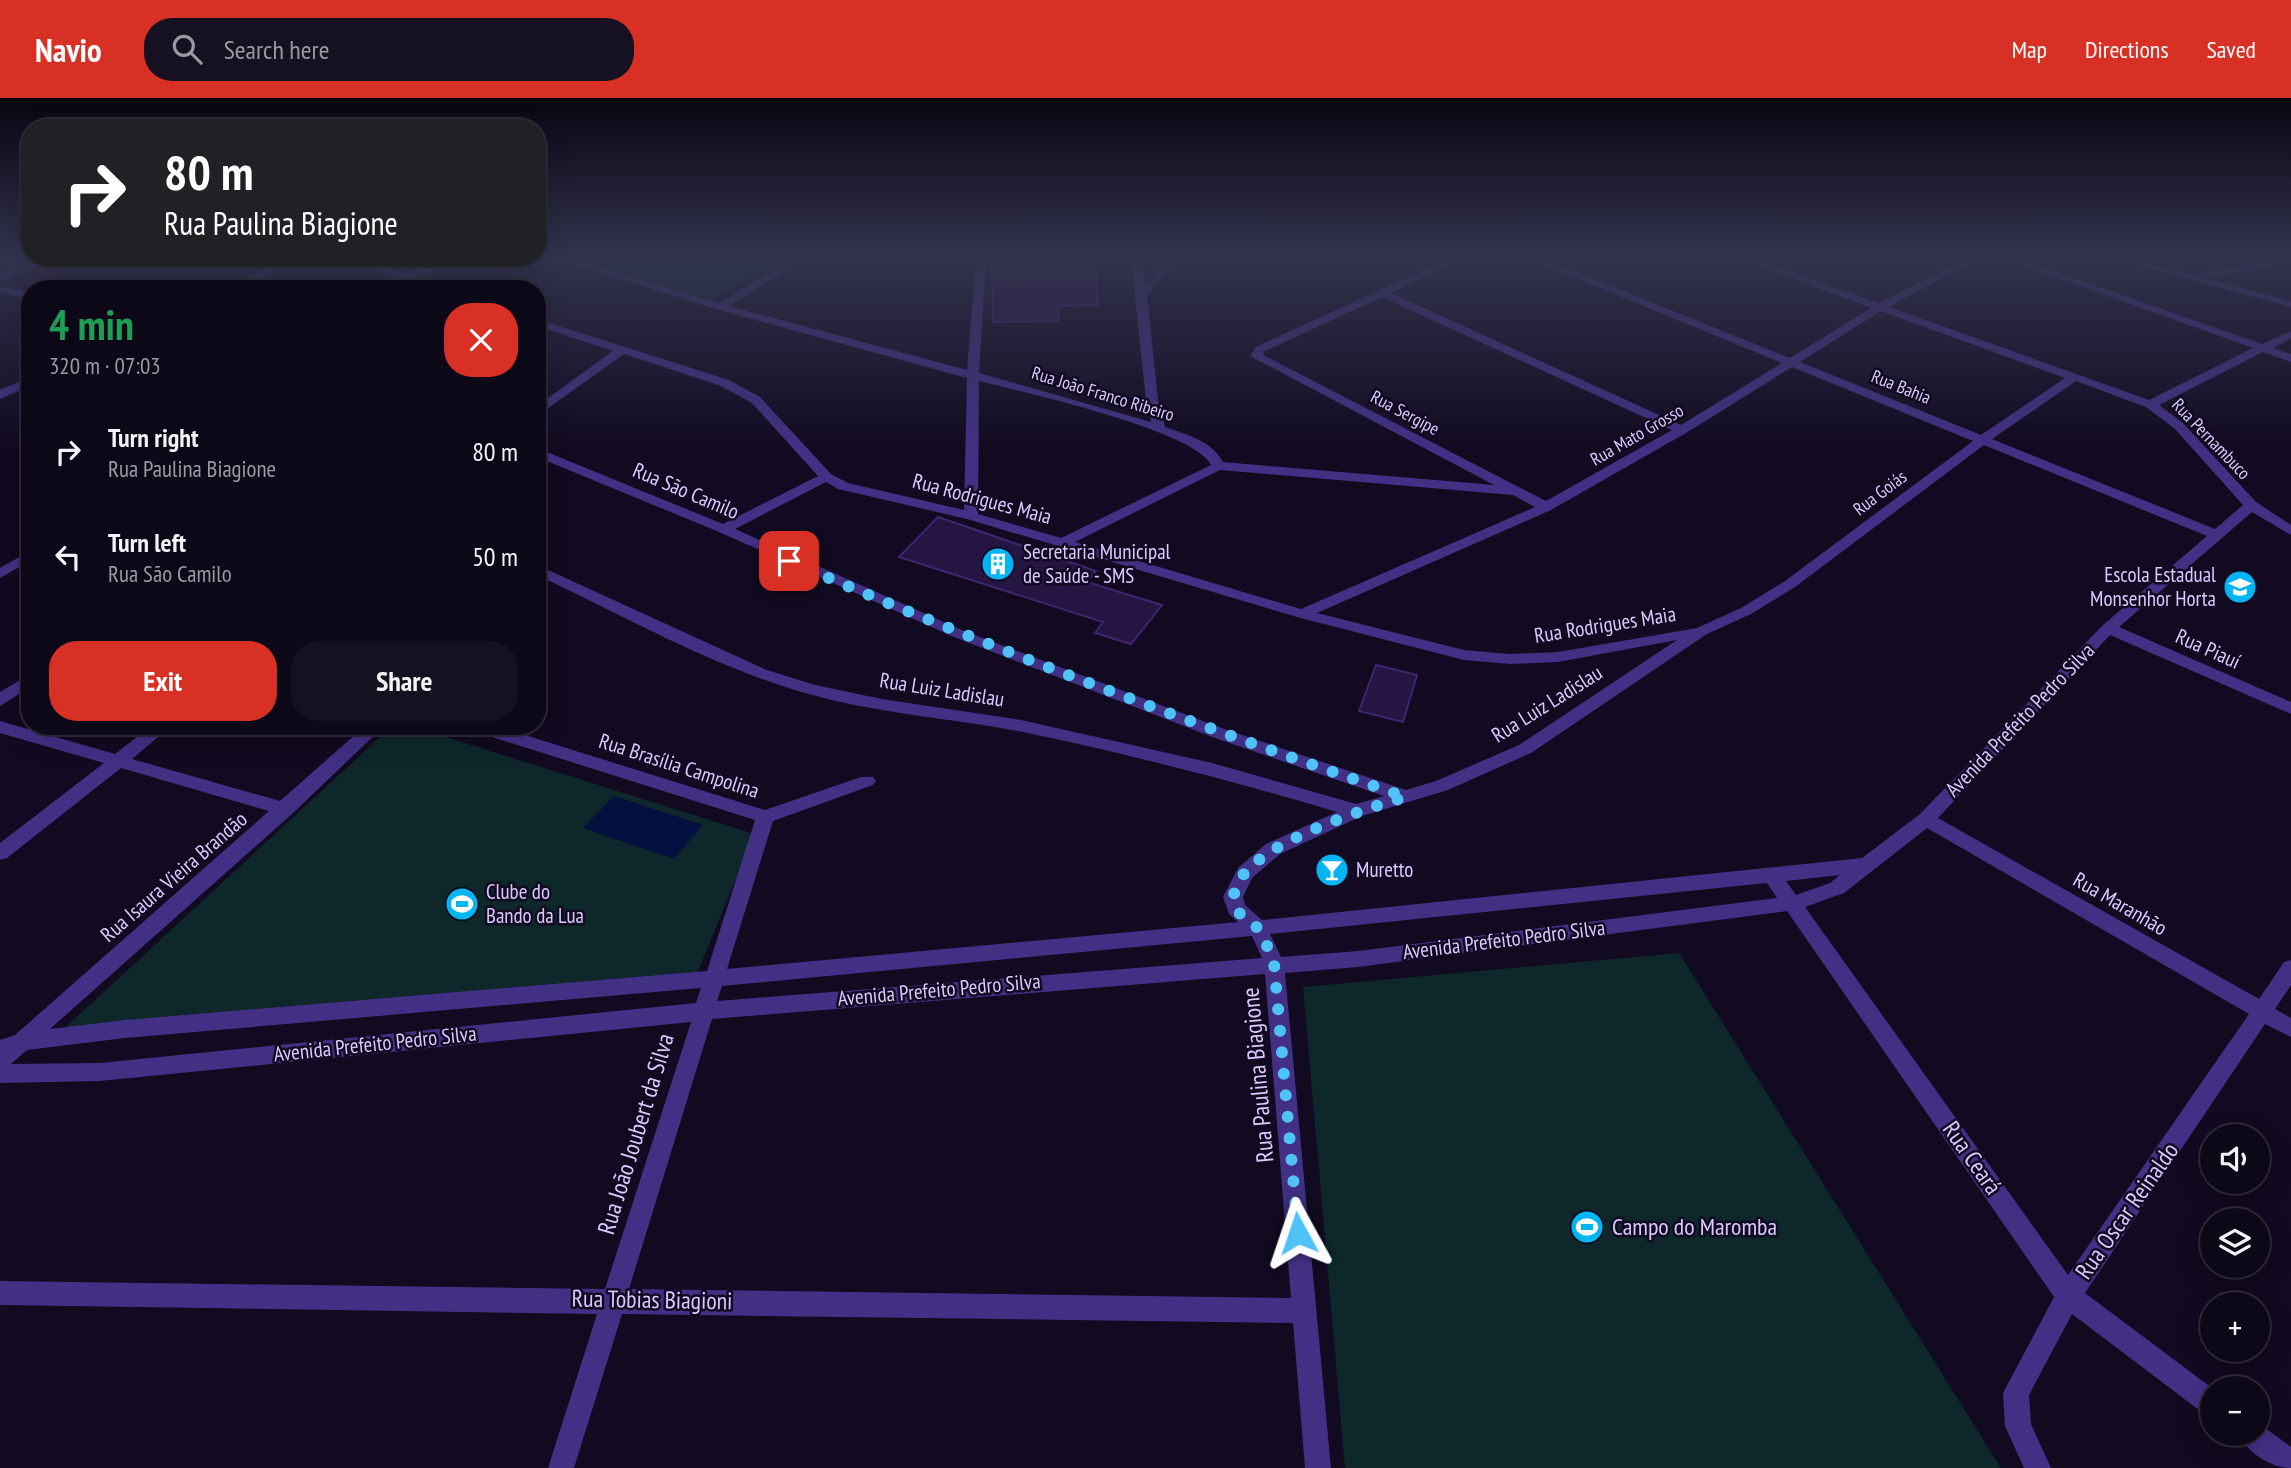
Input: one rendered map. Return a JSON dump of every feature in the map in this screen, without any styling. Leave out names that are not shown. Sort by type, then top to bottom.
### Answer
[{"type":"street","name":"Rua João Franco Ribeiro","points":[[777,322],[974,374],[1159,428],[1195,442],[1212,454],[1218,466]]},
{"type":"street","points":[[971,516],[977,322]]},
{"type":"street","points":[[1145,322],[1152,400],[1159,428]]},
{"type":"street","name":"Rua Sergipe","points":[[1321,322],[1259,349],[1256,356],[1546,507]]},
{"type":"street","points":[[1445,322],[1682,430]]},
{"type":"street","name":"Rua Bahia","points":[[1692,322],[2217,535]]},
{"type":"street","name":"Rua Mato Grosso","points":[[1302,614],[1546,507],[1682,430],[1855,322]]},
{"type":"street","name":"Rua Pernambuco","points":[[1926,322],[2150,404],[2179,426],[2251,505],[2291,531]]},
{"type":"street","points":[[2188,322],[2291,358]]},
{"type":"street","name":"Rua Rodrigues Maia","points":[[546,325],[725,383],[743,392],[756,400],[826,477],[843,486],[971,516],[1302,614],[1464,655],[1510,659],[1558,657],[1702,631]]},
{"type":"street","points":[[2150,404],[2291,334]]},
{"type":"street","points":[[546,405],[620,351]]},
{"type":"street","name":"Rua Goiás","points":[[1702,631],[1746,611],[1790,584],[1984,439],[2076,376]]},
{"type":"street","points":[[0,395],[21,385]]},
{"type":"street","points":[[0,395],[21,396]]},
{"type":"street","points":[[1119,415],[1152,400]]},
{"type":"street","name":"Rua São Camilo","points":[[546,456],[724,529],[971,639],[1209,729],[1406,797]]},
{"type":"street","points":[[1062,542],[1218,466],[1513,491]]},
{"type":"street","points":[[724,529],[826,477]]},
{"type":"street","name":"Avenida Prefeito Pedro Silva","points":[[0,1074],[100,1072],[702,1012],[1274,963],[1358,959],[1794,903],[1837,888],[1926,819],[2108,628],[2251,505]]},
{"type":"street","points":[[0,574],[21,561]]},
{"type":"street","name":"Rua Luiz Ladislau","points":[[546,573],[761,674],[813,690],[882,705],[1021,726],[1212,769],[1356,811]]},
{"type":"street","name":"Rua Piauí","points":[[2108,628],[2291,709]]},
{"type":"street","name":"Rua Luiz Ladislau","points":[[1406,797],[1442,786],[1525,749],[1702,631]]},
{"type":"street","points":[[0,700],[21,685]]},
{"type":"street","points":[[0,727],[21,733]]},
{"type":"street","points":[[28,735],[286,809]]},
{"type":"street","points":[[0,853],[152,735]]},
{"type":"street","name":"Rua Isaura Vieira Brandão","points":[[0,1061],[366,735]]},
{"type":"street","name":"Rua Brasília Campolina","points":[[505,735],[765,817],[867,781]]},
{"type":"street","name":"Rua Paulina Biagione","points":[[1318,1468],[1274,963],[1257,928],[1236,909],[1233,897],[1245,873],[1273,849],[1356,811],[1406,797]]},
{"type":"street","name":"Rua João Joubert da Silva","points":[[561,1468],[765,817]]},
{"type":"street","name":"Rua Maranhão","points":[[1926,819],[2291,1028]]},
{"type":"street","name":"Avenida Prefeito Pedro Silva","points":[[0,1049],[20,1042],[125,1029],[715,979],[1257,928],[1868,865]]},
{"type":"street","name":"Rua Ceará","points":[[1771,874],[1794,903],[2068,1296],[2200,1395]]},
{"type":"street","name":"Rua Oscar Reinaldo","points":[[2038,1468],[2018,1426],[2016,1393],[2068,1296],[2291,968]]},
{"type":"street","name":"Rua Tobias Biagioni","points":[[0,1293],[1305,1311]]},
{"type":"street","points":[[2268,1446],[2291,1463]]},
{"type":"green space","name":"Clube do Bando da Lua","points":[[382,735],[440,735],[754,834],[697,974],[57,1035]]},
{"type":"green space","name":"Campo do Maromba","points":[[1679,953],[2001,1468],[1345,1468],[1303,987]]},
{"type":"shaded area","points":[[614,796],[703,825],[674,859],[583,828]]},
{"type":"building","name":"Secretaria Municipal de Saúde - SMS","points":[[938,517],[1096,571],[1087,582],[1162,605],[1131,644],[1095,633],[1103,622],[899,557]]},
{"type":"building","points":[[1376,665],[1417,675],[1403,722],[1359,711]]},
{"type":"place","name":"Secretaria Municipal de Saúde - SMS","points":[[998,564]]},
{"type":"place","name":"Escola Estadual Monsenhor Horta","points":[[2240,587]]},
{"type":"place","name":"Muretto","points":[[1332,870]]},
{"type":"place","name":"Clube do Bando da Lua","points":[[462,904]]},
{"type":"place","name":"Campo do Maromba","points":[[1587,1227]]},
{"type":"route","points":[[789,561],[959,634],[1093,687],[1406,797],[1356,811],[1273,849],[1245,873],[1233,897],[1236,909],[1242,917],[1257,928],[1274,963],[1298,1233]]}]
